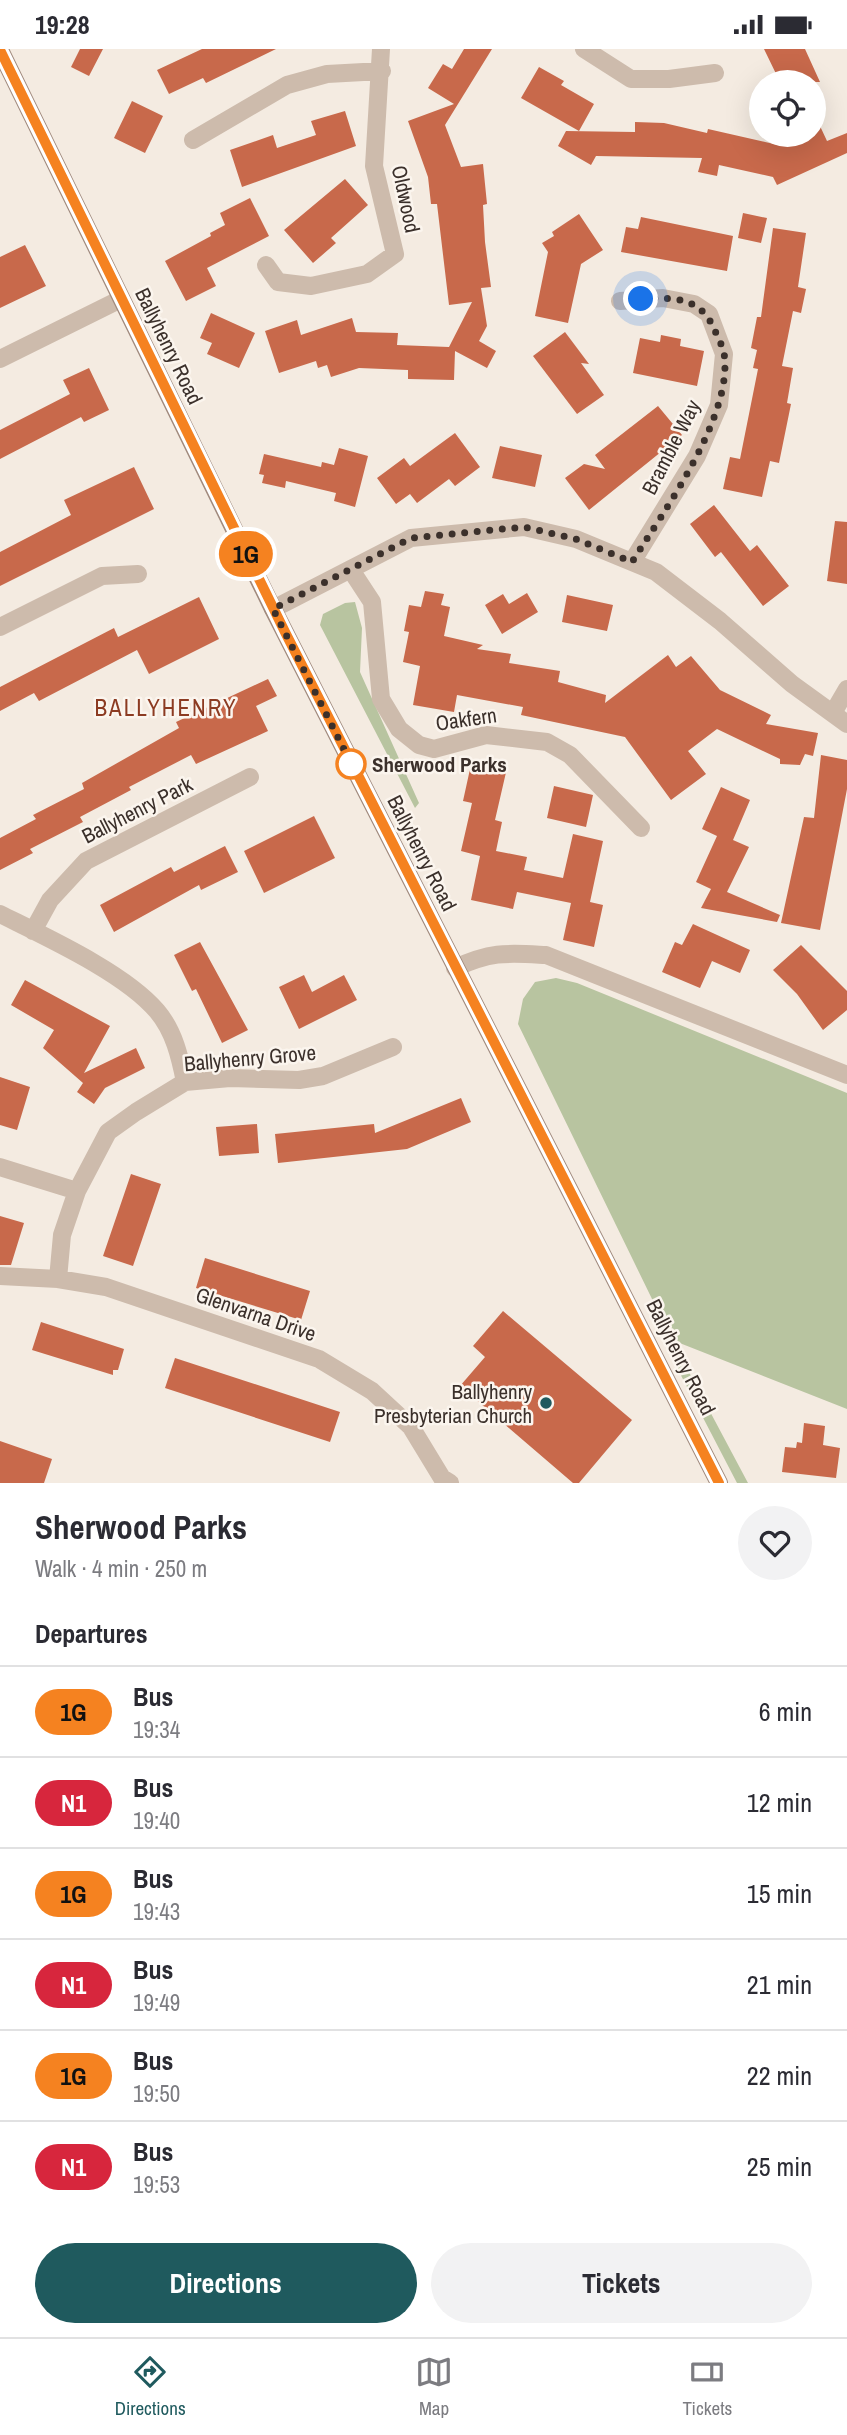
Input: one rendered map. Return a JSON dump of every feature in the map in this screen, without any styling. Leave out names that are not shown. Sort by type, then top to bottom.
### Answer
[{"type":"main road","name":"Ballyhenry Road","points":[[0,50],[273,609],[719,1483]]},
{"type":"street","name":"Oldwood","points":[[266,265],[278,282],[311,286],[367,274],[395,254],[374,166],[382,49]]},
{"type":"street","points":[[584,49],[631,79],[669,79],[715,73]]},
{"type":"street","points":[[194,140],[287,85],[327,74],[382,71]]},
{"type":"street","name":"Bramble Way","points":[[620,300],[663,298],[694,304],[709,314],[724,354],[719,405],[697,456],[632,562]]},
{"type":"street","points":[[0,359],[121,299]]},
{"type":"street","points":[[273,609],[411,538],[524,527],[576,539],[656,572],[720,621],[792,684],[840,719],[847,689]]},
{"type":"street","name":"Oakfern","points":[[351,570],[372,602],[381,699],[400,729],[419,745],[434,748],[486,735],[547,741],[570,755],[641,828]]},
{"type":"street","points":[[0,627],[102,576],[138,574]]},
{"type":"street","name":"Ballyhenry Park","points":[[33,931],[50,900],[86,861],[250,777]]},
{"type":"street","points":[[0,914],[128,985],[158,1012],[177,1047],[185,1081]]},
{"type":"street","points":[[455,968],[482,955],[546,955],[847,1075]]},
{"type":"street","name":"Ballyhenry Grove","points":[[58,1279],[62,1235],[76,1191],[108,1132],[185,1081],[230,1078],[299,1080],[323,1076],[393,1047]]},
{"type":"street","points":[[0,1167],[76,1191]]},
{"type":"street","name":"Glenvarna Drive","points":[[0,1276],[58,1279],[106,1287],[319,1360],[372,1391],[411,1427],[442,1478],[450,1483]]},
{"type":"green space","points":[[355,602],[362,628],[360,672],[419,803],[415,808],[320,625],[323,614],[345,603]]},
{"type":"green space","points":[[556,978],[577,983],[847,1093],[847,1409],[672,1340],[518,1024],[523,999],[535,982]]},
{"type":"green space","points":[[682,1359],[748,1483],[737,1483],[673,1360]]},
{"type":"building","points":[[80,49],[103,49],[89,76],[71,67]]},
{"type":"building","points":[[202,49],[276,49],[206,83],[203,78],[169,94],[157,70]]},
{"type":"building","points":[[464,49],[492,49],[445,125],[461,167],[483,164],[487,204],[483,205],[485,242],[491,287],[481,288],[487,326],[479,341],[496,351],[487,368],[455,351],[454,380],[408,379],[408,370],[359,368],[331,377],[327,365],[318,368],[316,361],[279,373],[265,331],[297,320],[301,335],[352,318],[356,332],[398,333],[397,345],[449,347],[472,302],[449,305],[437,204],[431,204],[428,177],[408,121],[454,104],[428,88],[443,64],[452,69]]},
{"type":"building","points":[[764,49],[805,49],[815,70],[774,70]]},
{"type":"building","points":[[539,67],[564,81],[561,85],[594,104],[579,131],[521,98]]},
{"type":"building","points":[[132,101],[163,116],[145,153],[114,138]]},
{"type":"building","points":[[345,111],[356,146],[242,187],[230,150],[273,135],[277,148],[316,135],[311,121]]},
{"type":"building","points":[[635,122],[664,123],[707,133],[708,129],[749,138],[749,147],[826,147],[826,139],[827,141],[847,133],[847,153],[777,185],[773,177],[719,165],[717,176],[698,172],[702,158],[596,156],[591,165],[558,146],[566,131],[635,132]]},
{"type":"building","points":[[345,179],[368,205],[331,238],[336,243],[313,263],[284,230]]},
{"type":"building","points":[[250,198],[269,236],[207,268],[216,286],[186,301],[165,261],[211,236],[210,233],[225,225],[220,213]]},
{"type":"building","points":[[743,213],[767,218],[761,243],[738,238]]},
{"type":"building","points":[[579,214],[603,250],[581,264],[568,323],[535,316],[548,252],[542,243],[554,236],[552,232]]},
{"type":"building","points":[[641,217],[733,236],[727,271],[621,252],[626,227],[638,229]]},
{"type":"building","points":[[773,228],[806,233],[798,287],[806,289],[801,313],[793,311],[782,366],[793,368],[787,403],[791,404],[779,463],[770,461],[762,497],[723,489],[730,457],[740,459],[758,369],[753,368],[757,350],[751,348],[757,317],[761,317]]},
{"type":"building","points":[[25,245],[46,286],[0,308],[0,257]]},
{"type":"building","points":[[211,313],[255,333],[239,368],[207,354],[212,343],[200,338]]},
{"type":"building","points":[[565,332],[589,364],[581,363],[604,395],[577,414],[533,356]]},
{"type":"building","points":[[661,335],[681,339],[680,346],[704,351],[697,386],[633,373],[640,338],[660,342]]},
{"type":"building","points":[[89,368],[109,410],[84,422],[81,417],[0,459],[0,430],[70,394],[63,380]]},
{"type":"building","points":[[658,406],[682,435],[589,510],[565,478],[584,464],[605,469],[595,455]]},
{"type":"building","points":[[455,433],[480,467],[455,486],[449,479],[417,503],[410,494],[396,504],[377,478],[404,458],[410,466]]},
{"type":"building","points":[[500,446],[542,455],[535,487],[492,478]]},
{"type":"building","points":[[339,448],[368,456],[355,507],[334,501],[336,493],[286,481],[285,488],[262,483],[264,475],[259,474],[264,454],[321,467],[322,462],[334,465]]},
{"type":"building","points":[[134,467],[154,509],[0,586],[0,552],[71,515],[64,500]]},
{"type":"building","points":[[714,505],[750,551],[757,545],[789,586],[763,606],[721,552],[715,557],[690,524]]},
{"type":"building","points":[[835,521],[847,522],[847,584],[827,581]]},
{"type":"building","points":[[425,591],[444,594],[441,605],[450,607],[444,636],[483,645],[477,649],[511,654],[509,663],[560,671],[558,682],[606,695],[605,703],[668,655],[676,667],[691,656],[720,690],[771,715],[766,724],[818,733],[813,756],[805,754],[800,765],[780,764],[780,759],[717,729],[688,751],[706,774],[671,800],[625,737],[521,715],[523,707],[457,695],[454,712],[413,705],[420,666],[403,662],[409,632],[404,631],[409,605],[421,607]]},
{"type":"building","points":[[527,593],[538,612],[502,634],[485,605],[503,594],[509,604]]},
{"type":"building","points":[[567,595],[613,605],[607,631],[562,622]]},
{"type":"building","points":[[199,597],[219,639],[149,674],[137,650],[39,701],[34,693],[0,711],[0,687],[114,628],[118,637]]},
{"type":"building","points":[[268,679],[277,696],[256,706],[268,731],[196,764],[191,755],[129,787],[131,790],[80,817],[83,822],[30,849],[33,853],[0,870],[0,838],[36,819],[33,815],[84,789],[82,783],[179,728],[176,722]]},
{"type":"building","points":[[821,755],[847,760],[847,789],[820,930],[781,923],[804,817],[814,818]]},
{"type":"building","points":[[472,760],[507,768],[495,820],[502,822],[496,851],[527,857],[524,870],[563,878],[573,834],[603,841],[590,902],[603,905],[594,947],[563,940],[571,903],[517,892],[513,909],[471,900],[480,856],[461,851],[472,803],[463,801]]},
{"type":"building","points":[[554,786],[593,795],[586,827],[547,818]]},
{"type":"building","points":[[721,787],[750,800],[733,840],[749,847],[727,892],[780,915],[777,922],[701,908],[711,889],[696,882],[717,836],[702,829]]},
{"type":"building","points":[[314,816],[335,858],[264,893],[244,851]]},
{"type":"building","points":[[225,846],[238,872],[201,890],[199,885],[114,932],[100,905],[171,867],[174,872]]},
{"type":"building","points":[[693,924],[750,950],[740,973],[712,961],[700,988],[662,972],[675,942],[682,945]]},
{"type":"building","points":[[200,942],[248,1030],[222,1043],[196,989],[192,991],[174,955]]},
{"type":"building","points":[[801,945],[847,991],[847,1010],[823,1030],[797,994],[773,970]]},
{"type":"building","points":[[304,975],[312,992],[344,975],[357,1000],[299,1029],[279,987]]},
{"type":"building","points":[[25,980],[110,1026],[84,1073],[136,1048],[145,1068],[105,1088],[94,1104],[77,1092],[83,1083],[43,1048],[54,1030],[11,1005]]},
{"type":"building","points":[[0,1077],[30,1087],[17,1130],[0,1125]]},
{"type":"building","points":[[461,1098],[471,1122],[407,1149],[278,1163],[275,1134],[374,1124],[375,1133]]},
{"type":"building","points":[[257,1124],[259,1153],[219,1156],[216,1127]]},
{"type":"building","points":[[131,1174],[161,1184],[133,1266],[103,1256]]},
{"type":"building","points":[[0,1216],[24,1223],[11,1265],[0,1265]]},
{"type":"building","points":[[205,1258],[310,1291],[301,1320],[196,1288]]},
{"type":"building","name":"Ballyhenry Presbyterian Church","points":[[503,1311],[632,1420],[579,1483],[573,1483],[460,1386],[485,1357],[473,1346]]},
{"type":"building","points":[[41,1322],[124,1349],[118,1370],[113,1370],[113,1375],[32,1350]]},
{"type":"building","points":[[175,1358],[340,1412],[330,1442],[165,1388]]},
{"type":"building","points":[[804,1423],[825,1426],[823,1445],[840,1448],[836,1478],[782,1472],[785,1447],[796,1448],[797,1442],[802,1443]]},
{"type":"building","points":[[0,1441],[52,1459],[44,1483],[0,1483]]},
{"type":"bus line","name":"1G","points":[[0,50],[285,632],[719,1483]]},
{"type":"place","name":"Sherwood Parks","points":[[351,764]]},
{"type":"place","name":"Ballyhenry Presbyterian Church","points":[[546,1403]]},
{"type":"district","name":"BALLYHENRY","points":[[166,707]]},
{"type":"route","points":[[351,764],[356,773],[273,609],[411,538],[524,527],[576,539],[632,562],[697,456],[719,405],[724,354],[709,314],[694,304],[663,298],[641,299]]}]
